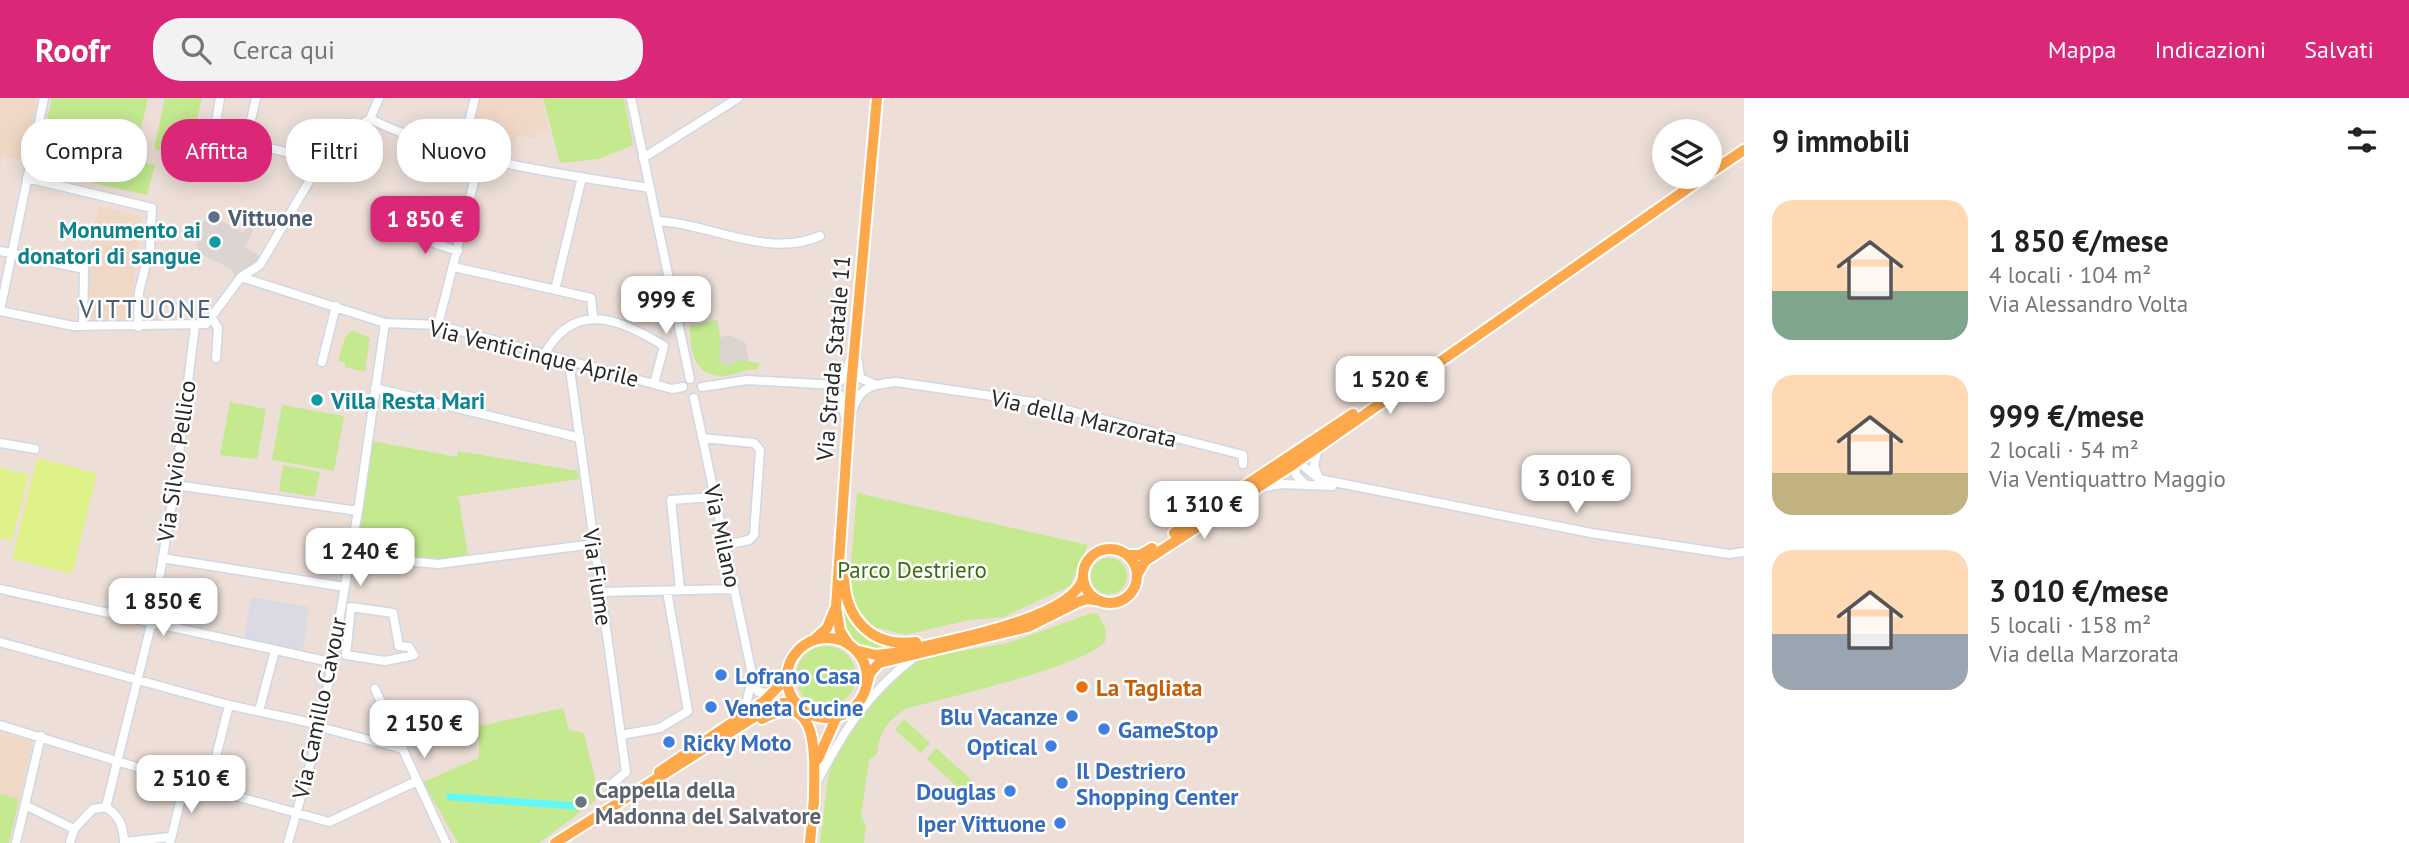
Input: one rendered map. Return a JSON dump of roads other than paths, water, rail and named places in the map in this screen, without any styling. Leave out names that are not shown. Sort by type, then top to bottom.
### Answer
[{"type":"main road","name":"Via Strada Statale 11","points":[[852,647],[840,631],[836,607],[875,98]]},
{"type":"main road","points":[[1722,165],[1744,150]]},
{"type":"main road","points":[[555,843],[632,794],[676,759],[776,704],[797,703],[815,715],[837,716],[855,706],[866,688],[870,673],[879,663],[1028,627],[1087,599],[1114,603],[1126,598],[1145,561],[1294,464],[1441,358],[1687,189]]},
{"type":"main road","points":[[725,732],[775,692],[788,678],[794,655],[813,640],[826,638],[876,655],[894,653],[998,627],[1064,602],[1081,587],[1087,560],[1097,552],[1109,549],[1127,555],[1146,552],[1441,358]]},
{"type":"main road","points":[[840,542],[850,614],[858,624],[878,638],[913,643],[973,629],[998,627]]},
{"type":"main road","points":[[1127,555],[1137,575]]},
{"type":"main road","points":[[1083,578],[1087,590],[1101,601]]},
{"type":"main road","name":"Via Strada Statale 11","points":[[813,640],[827,628],[836,607]]},
{"type":"main road","points":[[852,647],[865,664],[866,688]]},
{"type":"main road","points":[[788,678],[797,703]]},
{"type":"main road","points":[[725,732],[783,710],[798,713],[812,733],[814,804]]},
{"type":"main road","points":[[810,843],[818,759],[819,730],[815,715]]},
{"type":"main road","points":[[818,759],[837,716]]},
{"type":"street","points":[[40,119],[44,98]]},
{"type":"street","points":[[216,119],[220,98]]},
{"type":"street","points":[[251,119],[256,98]]},
{"type":"street","points":[[370,119],[379,98]]},
{"type":"street","points":[[470,119],[475,98]]},
{"type":"street","points":[[631,98],[690,379]]},
{"type":"street","points":[[643,158],[738,98]]},
{"type":"street","points":[[511,164],[650,188]]},
{"type":"street","points":[[555,290],[582,177]]},
{"type":"street","points":[[26,182],[0,311],[83,326],[138,327],[195,326],[213,320],[241,277],[260,265],[309,182]]},
{"type":"street","points":[[44,182],[152,208],[150,248],[139,292],[138,327]]},
{"type":"street","points":[[438,325],[474,182]]},
{"type":"street","points":[[657,222],[678,222],[778,244],[820,236]]},
{"type":"street","points":[[402,233],[458,251]]},
{"type":"street","points":[[0,251],[84,269],[83,326]]},
{"type":"street","points":[[454,267],[591,298],[593,317]]},
{"type":"street","name":"Via Venticinque Aprile","points":[[241,277],[385,323],[438,325],[654,384],[672,388],[683,387]]},
{"type":"street","points":[[322,362],[336,306]]},
{"type":"street","points":[[544,355],[566,330],[593,317],[630,326],[664,346],[654,384]]},
{"type":"street","points":[[213,320],[218,328],[216,358]]},
{"type":"street","name":"Via Camillo Cavour","points":[[288,843],[320,726],[358,511],[385,323]]},
{"type":"street","points":[[857,325],[858,373],[860,378],[874,384]]},
{"type":"street","points":[[702,387],[747,380],[836,385],[845,376],[857,325]]},
{"type":"street","name":"Via Silvio Pellico","points":[[106,807],[152,621],[175,485],[195,326]]},
{"type":"street","name":"Via Fiume","points":[[569,362],[626,772],[612,784]]},
{"type":"street","points":[[690,379],[698,381],[702,387],[700,394],[694,398],[686,395],[683,387],[690,379]]},
{"type":"street","name":"Via della Marzorata","points":[[874,384],[896,382],[1040,403],[1243,455],[1243,464]]},
{"type":"street","points":[[848,428],[859,395],[874,384]]},
{"type":"street","points":[[827,386],[839,394],[848,428]]},
{"type":"street","points":[[375,388],[580,438]]},
{"type":"street","name":"Via Milano","points":[[694,398],[752,674]]},
{"type":"street","points":[[1304,484],[1296,475],[1294,464],[1299,454],[1334,430],[1341,422]]},
{"type":"street","points":[[702,438],[754,443],[760,450],[754,535],[749,540],[725,545]]},
{"type":"street","points":[[0,443],[35,449]]},
{"type":"street","points":[[1319,446],[1314,459],[1319,479]]},
{"type":"street","points":[[1230,496],[1240,493],[1285,464],[1294,464],[1302,465],[1319,479],[1591,533],[1729,554],[1744,552]]},
{"type":"street","points":[[1252,491],[1269,485],[1304,484],[1364,488]]},
{"type":"street","points":[[175,485],[358,511]]},
{"type":"street","points":[[680,590],[671,500],[715,497]]},
{"type":"street","points":[[350,556],[438,564],[594,544]]},
{"type":"street","points":[[162,558],[345,586]]},
{"type":"street","points":[[0,589],[330,662]]},
{"type":"street","points":[[600,593],[734,589]]},
{"type":"street","points":[[621,734],[660,728],[688,711],[667,591]]},
{"type":"street","points":[[351,607],[393,613],[399,646],[409,647],[414,655],[385,661],[346,655],[351,607]]},
{"type":"street","points":[[0,642],[229,705],[403,749]]},
{"type":"street","points":[[259,711],[275,650]]},
{"type":"street","points":[[816,786],[839,738],[871,695],[888,677],[919,654]]},
{"type":"street","points":[[752,674],[758,692],[775,692]]},
{"type":"street","points":[[725,732],[747,700],[752,674]]},
{"type":"street","points":[[375,689],[446,843]]},
{"type":"street","points":[[208,789],[229,705]]},
{"type":"street","points":[[0,725],[208,789],[329,822],[417,781]]},
{"type":"street","points":[[16,843],[41,736]]},
{"type":"street","points":[[70,843],[74,829],[93,809],[106,807],[116,814],[122,824],[124,843],[170,840],[185,782]]},
{"type":"street","points":[[25,805],[74,829]]},
{"type":"waterway","points":[[450,797],[575,806]]},
{"type":"place","name":"Vittuone","points":[[214,217]]},
{"type":"place","name":"Monumento ai donatori di sangue","points":[[215,242]]},
{"type":"place","name":"Villa Resta Mari","points":[[317,400]]},
{"type":"place","name":"Lofrano Casa","points":[[721,675]]},
{"type":"place","name":"La Tagliata","points":[[1082,687]]},
{"type":"place","name":"Veneta Cucine","points":[[711,707]]},
{"type":"place","name":"Blu Vacanze","points":[[1072,716]]},
{"type":"place","name":"GameStop","points":[[1104,729]]},
{"type":"place","name":"Ricky Moto","points":[[669,742]]},
{"type":"place","name":"Optical","points":[[1051,746]]},
{"type":"place","name":"Il Destriero Shopping Center","points":[[1062,783]]},
{"type":"place","name":"Douglas","points":[[1010,791]]},
{"type":"place","name":"Cappella della Madonna del Salvatore","points":[[581,802]]},
{"type":"place","name":"Iper Vittuone","points":[[1060,823]]},
{"type":"district","name":"VITTUONE","points":[[146,308]]},
{"type":"park label","name":"Parco Destriero","points":[[912,569]]}]
